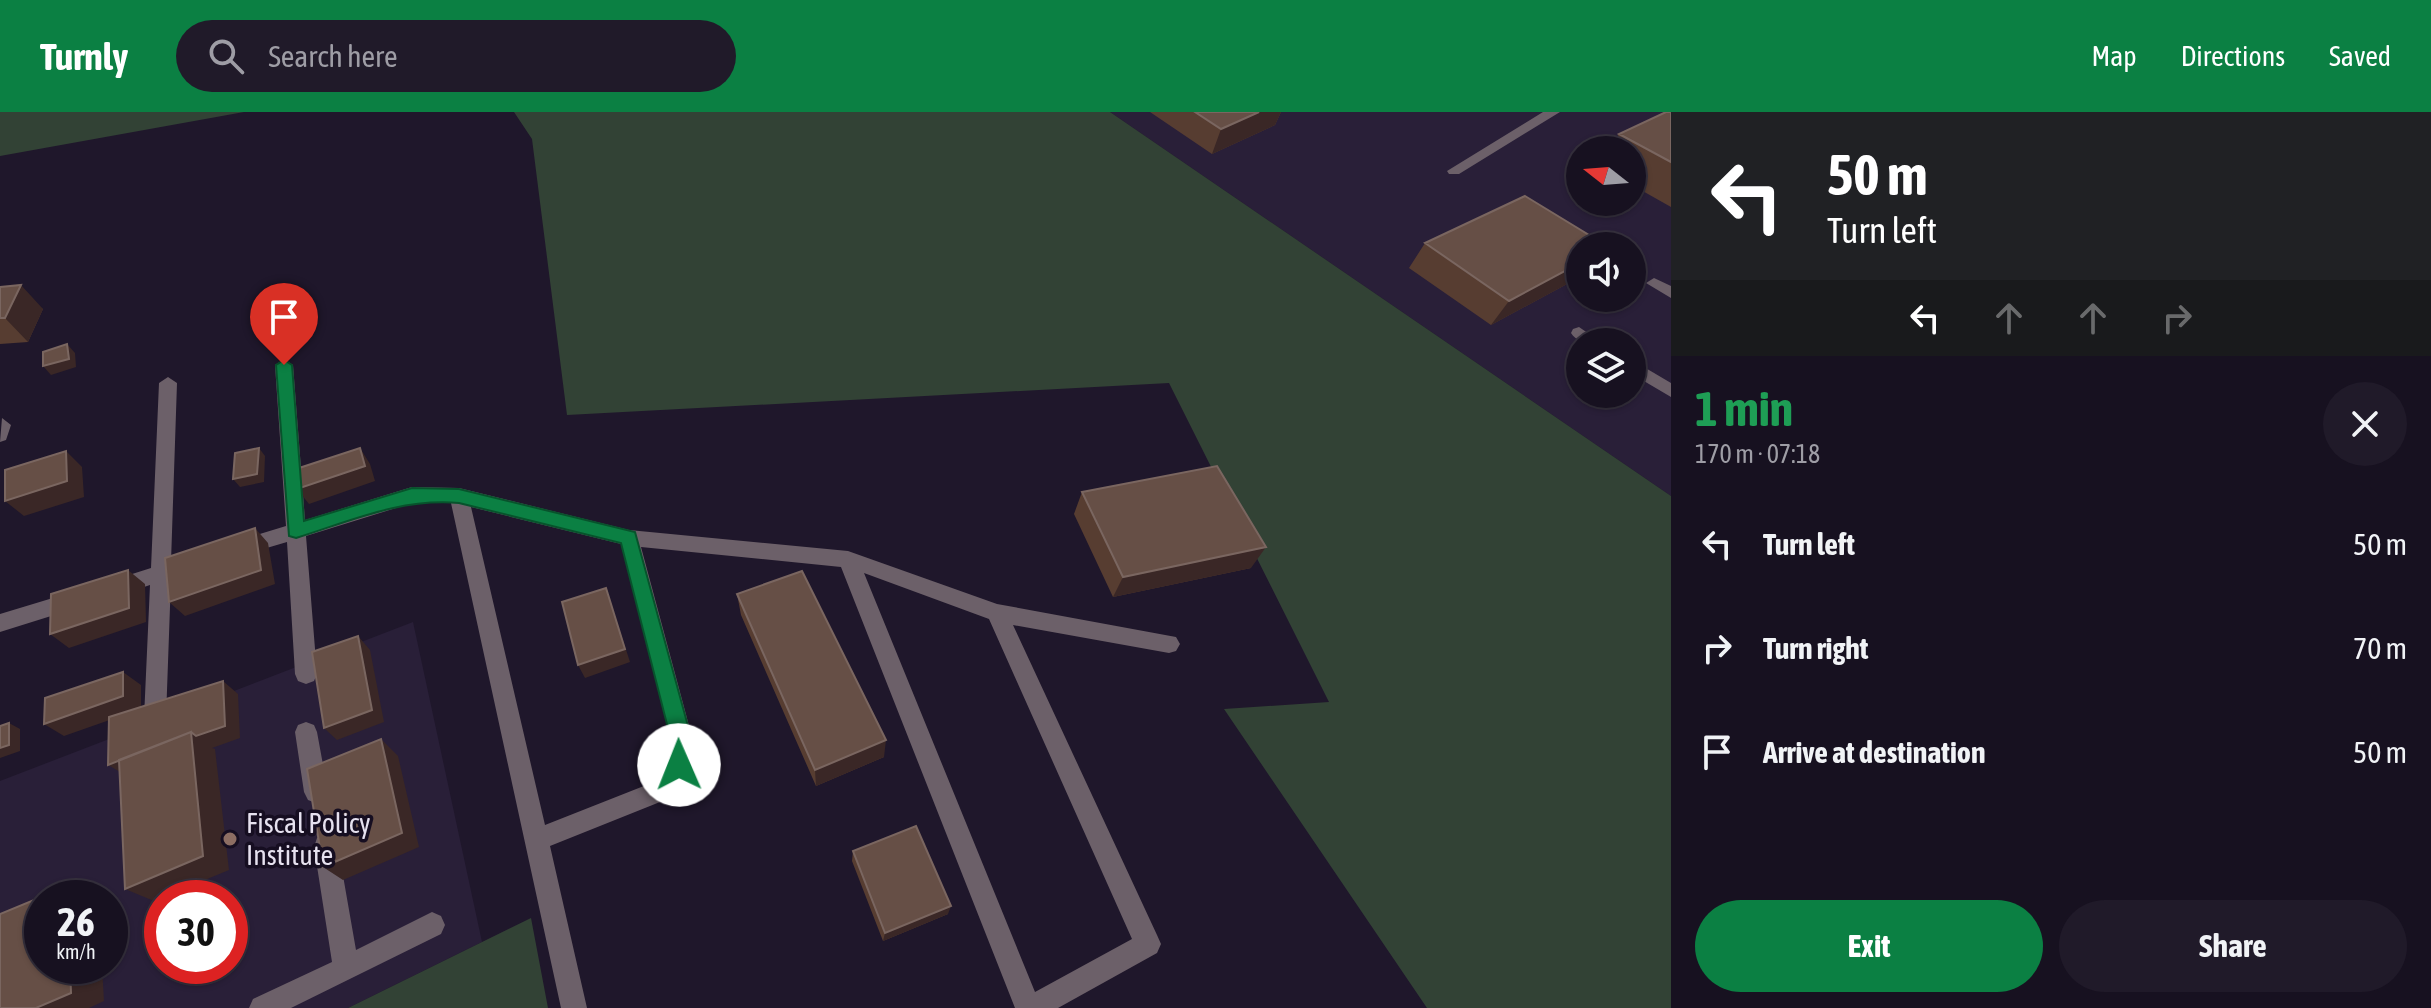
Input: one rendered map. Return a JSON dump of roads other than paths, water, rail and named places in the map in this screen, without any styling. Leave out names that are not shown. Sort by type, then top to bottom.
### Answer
[{"type":"street","points":[[1454,171],[1553,112]]},
{"type":"street","points":[[1654,283],[1671,293]]},
{"type":"street","points":[[284,365],[306,674]]},
{"type":"street","points":[[1646,375],[1671,391]]},
{"type":"street","points":[[155,718],[168,383]]},
{"type":"street","points":[[0,623],[412,495],[459,496],[629,538],[848,559],[997,613],[1169,644]]},
{"type":"street","points":[[459,496],[574,1008]]},
{"type":"street","points":[[536,840],[662,790],[673,779],[679,765],[684,748],[629,538]]},
{"type":"street","points":[[848,559],[1030,1008],[1148,944],[997,613]]},
{"type":"street","points":[[306,732],[346,969]]},
{"type":"street","points":[[262,1008],[432,925]]},
{"type":"place","name":"Fiscal Policy Institute","points":[[230,839]]}]
